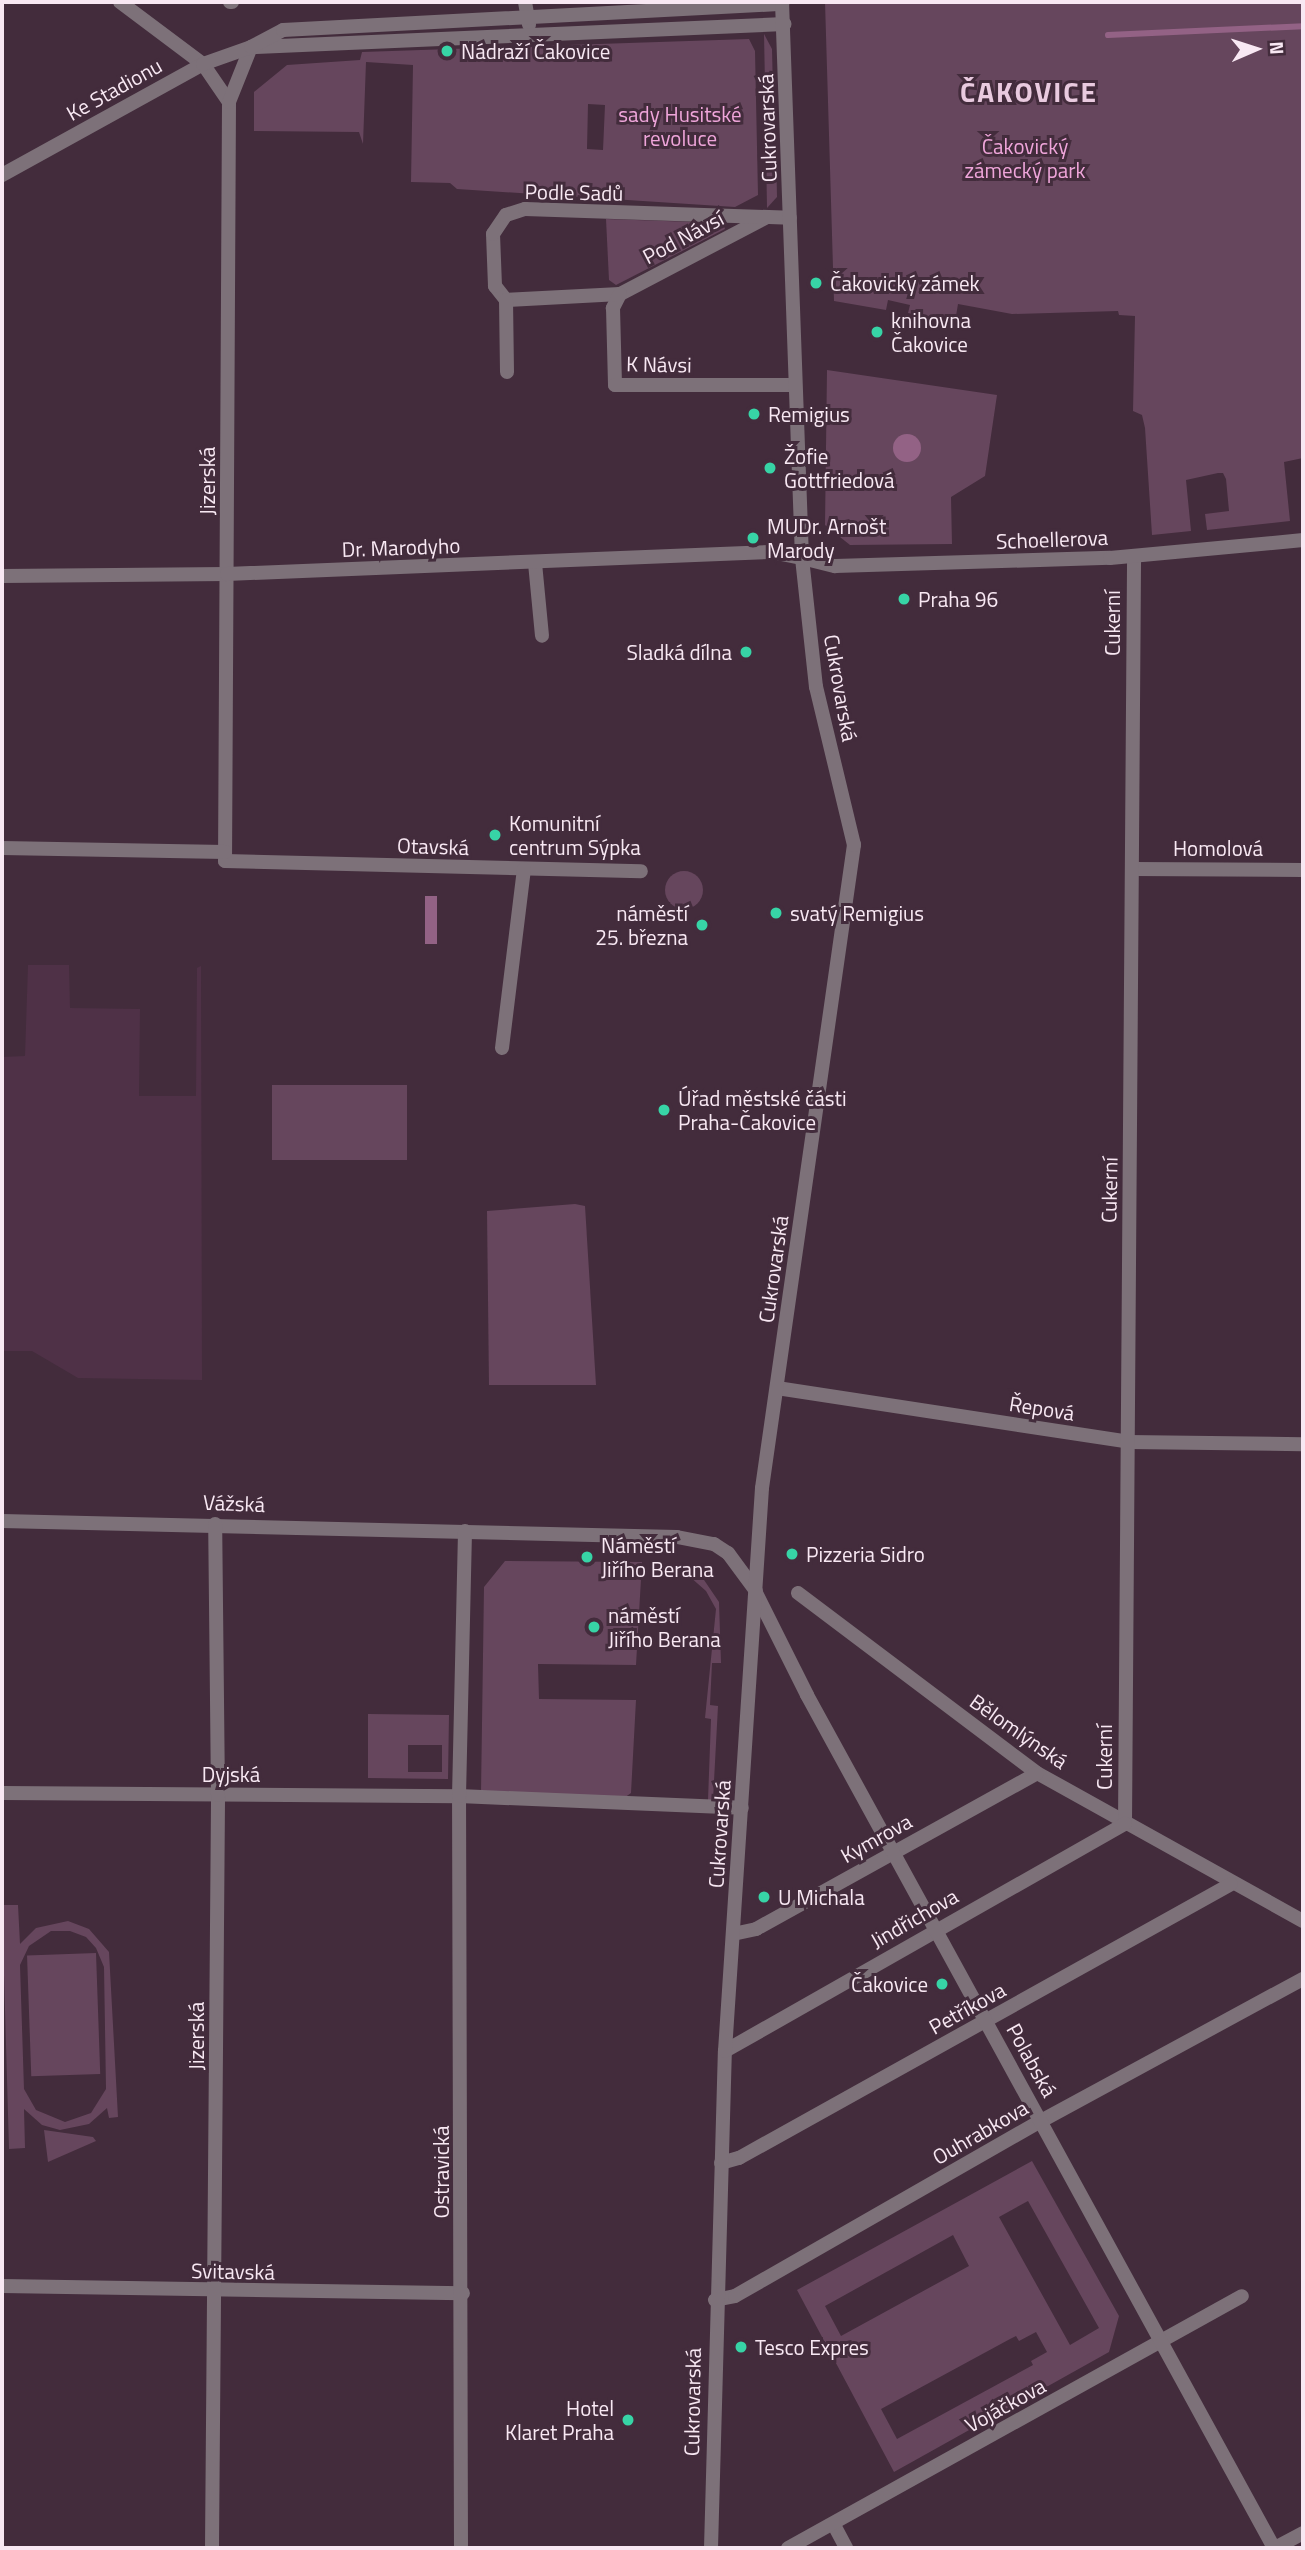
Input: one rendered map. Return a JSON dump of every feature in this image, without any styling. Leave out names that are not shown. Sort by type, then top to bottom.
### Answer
[{"type":"street","points":[[120,2],[203,64],[229,102]]},
{"type":"street","points":[[525,2],[530,36]]},
{"type":"street","name":"Ke Stadionu","points":[[2,175],[203,64],[251,47],[283,30],[782,3]]},
{"type":"street","name":"Cukrovarská","points":[[711,2548],[715,2300],[725,2052],[762,1488],[854,845],[816,687],[802,558],[793,385],[782,3]]},
{"type":"street","name":"Ke Stadionu","points":[[251,47],[784,24]]},
{"type":"street","name":"Jizerská","points":[[225,856],[229,102],[251,47]]},
{"type":"street","name":"Podle Sadů","points":[[507,372],[506,300],[495,286],[493,234],[506,215],[515,212],[790,218]]},
{"type":"street","name":"Pod Návsí","points":[[620,294],[765,218]]},
{"type":"street","points":[[506,300],[620,294]]},
{"type":"street","name":"K Návsi","points":[[620,294],[612,308],[615,385],[793,385]]},
{"type":"street","name":"Schoellerova","points":[[802,558],[835,566],[1133,556],[1303,540]]},
{"type":"street","name":"Dr. Marodyho","points":[[2,576],[227,574],[771,552],[802,558]]},
{"type":"street","name":"Cukerní","points":[[1125,1824],[1133,556]]},
{"type":"street","points":[[535,563],[542,636]]},
{"type":"street","name":"Otavská","points":[[2,848],[524,869],[641,871]]},
{"type":"street","points":[[502,1048],[524,869]]},
{"type":"street","name":"Homolová","points":[[1133,869],[1303,870]]},
{"type":"street","name":"Řepová","points":[[776,1388],[1128,1442],[1303,1444]]},
{"type":"street","name":"Vážská","points":[[2,1521],[465,1531]]},
{"type":"street","name":"Jizerská","points":[[212,2548],[218,1795],[215,1524]]},
{"type":"street","points":[[742,1808],[460,1796],[465,1531],[697,1539],[728,1553],[756,1591]]},
{"type":"street","name":"Polabská","points":[[756,1591],[936,1929],[1274,2548]]},
{"type":"street","name":"Bělomlýnská","points":[[798,1593],[1037,1773],[1231,1884],[1303,1921]]},
{"type":"street","name":"Kymrova","points":[[733,1934],[756,1929],[1037,1773]]},
{"type":"street","name":"Dyjská","points":[[2,1793],[460,1796]]},
{"type":"street","name":"Ostravická","points":[[460,1796],[463,2293],[461,2548]]},
{"type":"street","name":"Jindřichova","points":[[725,2052],[936,1929],[1125,1824]]},
{"type":"street","name":"Petříkova","points":[[720,2162],[739,2158],[1231,1884]]},
{"type":"street","name":"Ouhrabkova","points":[[715,2300],[735,2296],[1041,2121],[1303,1979]]},
{"type":"street","name":"Svitavská","points":[[2,2286],[215,2292],[463,2293]]},
{"type":"street","name":"Vojáčkova","points":[[788,2548],[834,2525],[1242,2297]]},
{"type":"street","points":[[834,2525],[846,2548]]},
{"type":"street","points":[[1274,2548],[1303,2533]]},
{"type":"shaded area","points":[[907,434],[917,438],[921,448],[917,458],[907,462],[897,458],[893,448],[897,438]]},
{"type":"shaded area","points":[[425,896],[437,896],[437,944],[425,944]]},
{"type":"shaded area","points":[[28,965],[69,965],[70,1008],[140,1009],[139,1096],[196,1096],[197,968],[201,966],[202,1380],[78,1378],[32,1351],[2,1351],[2,1057],[25,1056]]},
{"type":"green space","name":"Čakovický zámecký park","points":[[825,2],[1303,2],[1303,458],[1284,462],[1290,521],[1207,530],[1205,514],[1229,511],[1226,479],[1223,473],[1218,473],[1186,480],[1191,531],[1152,535],[1145,428],[1142,415],[1133,411],[1135,316],[1119,315],[1118,311],[1012,314],[958,304],[955,322],[908,313],[910,305],[888,300],[886,310],[834,301]]},
{"type":"green space","points":[[764,34],[772,49],[774,135],[766,136]]},
{"type":"green space","name":"sady Husitské revoluce","points":[[749,39],[755,51],[758,195],[735,207],[457,189],[450,183],[411,182],[413,65],[366,62],[363,144],[359,132],[254,131],[254,92],[287,65],[360,60],[362,52]],"holes":[[[588,104],[605,105],[603,150],[587,149]]]},
{"type":"green space","points":[[766,149],[776,149],[777,197],[767,208]]},
{"type":"green space","points":[[606,219],[723,223],[725,229],[616,285],[609,280]]},
{"type":"green space","points":[[827,370],[997,395],[985,476],[951,497],[952,544],[850,545],[825,525]]},
{"type":"green space","points":[[684,871],[697,877],[703,890],[697,903],[684,909],[671,903],[665,890],[671,877]]},
{"type":"green space","points":[[272,1085],[407,1085],[407,1160],[272,1160]]},
{"type":"green space","points":[[575,1204],[585,1206],[596,1385],[489,1385],[487,1211]]},
{"type":"green space","points":[[505,1561],[642,1562],[636,1665],[538,1664],[539,1699],[636,1700],[631,1793],[624,1798],[481,1792],[484,1587]]},
{"type":"green space","points":[[657,1562],[689,1569],[702,1577],[719,1602],[721,1663],[712,1663],[710,1705],[718,1706],[713,1800],[708,1800],[711,1719],[705,1718],[716,1609],[706,1591],[689,1576],[657,1570]]},
{"type":"green space","points":[[368,1714],[449,1715],[448,1779],[368,1778]],"holes":[[[408,1745],[442,1745],[442,1772],[408,1772]]]},
{"type":"green space","points":[[2,1905],[18,1905],[20,1944],[36,1928],[68,1921],[89,1929],[109,1952],[118,2117],[109,2118],[107,2108],[89,2124],[60,2130],[42,2125],[24,2109],[25,2148],[9,2149]],"holes":[[[51,1931],[70,1931],[86,1937],[96,1948],[104,1967],[106,2089],[91,2113],[65,2122],[36,2110],[24,2089],[20,1965],[29,1946]]]},
{"type":"green space","points":[[96,1953],[100,2074],[31,2076],[27,1955]]},
{"type":"green space","points":[[44,2130],[93,2137],[96,2141],[48,2162]]},
{"type":"green space","points":[[1032,2161],[1119,2316],[1109,2352],[894,2472],[797,2290]],"holes":[[[1028,2201],[1099,2328],[1070,2345],[999,2217]],[[953,2235],[969,2266],[841,2336],[825,2306]],[[1036,2332],[1047,2352],[1031,2361],[1033,2365],[897,2439],[881,2409],[1016,2336],[1019,2341]]]},
{"type":"waterway","points":[[1108,35],[1303,26]]},
{"type":"place","name":"Nádraží Čakovice","points":[[447,51]]},
{"type":"place","name":"Čakovický zámek","points":[[816,283]]},
{"type":"place","name":"knihovna Čakovice","points":[[877,332]]},
{"type":"place","name":"Remigius","points":[[754,414]]},
{"type":"place","name":"Žofie Gottfriedová","points":[[770,468]]},
{"type":"place","name":"MUDr. Arnošt Marody","points":[[753,538]]},
{"type":"place","name":"Praha 96","points":[[904,599]]},
{"type":"place","name":"Sladká dílna","points":[[746,652]]},
{"type":"place","name":"Komunitní centrum Sýpka","points":[[495,835]]},
{"type":"place","name":"svatý Remigius","points":[[776,913]]},
{"type":"place","name":"náměstí 25. března","points":[[702,925]]},
{"type":"place","name":"Úřad městské části Praha-Čakovice","points":[[664,1110]]},
{"type":"place","name":"Pizzeria Sidro","points":[[792,1554]]},
{"type":"place","name":"Náměstí Jiřího Berana","points":[[587,1557]]},
{"type":"place","name":"náměstí Jiřího Berana","points":[[594,1627]]},
{"type":"place","name":"U Michala","points":[[764,1897]]},
{"type":"place","name":"Čakovice","points":[[942,1984]]},
{"type":"place","name":"Tesco Expres","points":[[741,2347]]},
{"type":"place","name":"Hotel Klaret Praha","points":[[628,2420]]},
{"type":"district","name":"ČAKOVICE","points":[[1029,92]]}]
